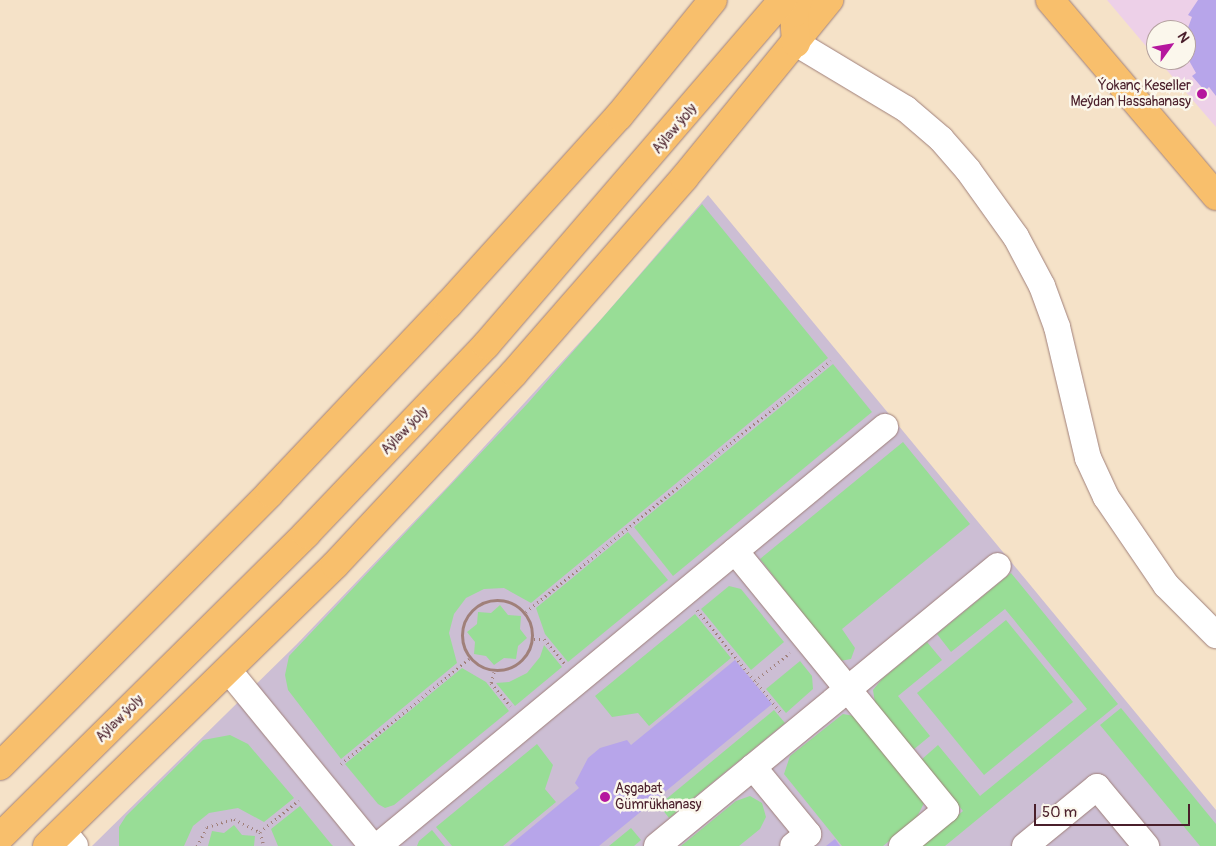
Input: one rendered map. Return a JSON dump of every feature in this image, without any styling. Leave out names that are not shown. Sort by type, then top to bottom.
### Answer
[{"type":"main road","points":[[0,766],[236,528],[448,305],[619,116],[713,0]]},
{"type":"main road","name":"Aýlaw ýoly","points":[[0,837],[300,541],[486,345],[783,0]]},
{"type":"main road","points":[[796,44],[794,13],[798,0]]},
{"type":"main road","points":[[62,841],[335,565],[514,373],[684,178],[796,44],[830,0]]},
{"type":"main road","points":[[1050,0],[1216,196]]},
{"type":"lane","points":[[796,44],[906,109],[941,139],[968,170],[1011,230],[1045,294],[1057,328],[1088,458],[1106,497],[1166,585],[1216,635]]},
{"type":"lane","points":[[378,846],[885,427]]},
{"type":"lane","points":[[735,551],[946,810],[902,846]]},
{"type":"lane","points":[[657,846],[998,566]]},
{"type":"lane","points":[[229,671],[372,846]]},
{"type":"lane","points":[[753,767],[808,834],[793,846]]},
{"type":"lane","points":[[1025,846],[1097,787],[1146,846]]},
{"type":"path","points":[[526,612],[831,361]]},
{"type":"path","points":[[501,598],[526,612],[534,639],[521,664],[494,672],[468,658],[460,631],[474,606],[501,598]]},
{"type":"path","points":[[688,615],[702,604]]},
{"type":"path","points":[[696,609],[786,717]]},
{"type":"path","points":[[534,639],[544,639],[567,667]]},
{"type":"path","points":[[755,681],[794,650]]},
{"type":"path","points":[[341,764],[468,658]]},
{"type":"path","points":[[494,672],[491,683],[514,711]]},
{"type":"path","points":[[260,832],[299,800]]},
{"type":"path","points":[[197,846],[207,827],[234,819],[260,832],[264,846]]},
{"type":"shaded area","name":"Ýokanç Keseller Meýdan Hassahanasy","points":[[1107,0],[1216,0],[1216,127],[1167,70],[1196,70],[1196,20],[1146,20],[1146,46]]},
{"type":"shaded area","points":[[708,195],[1216,810],[1216,846],[92,846],[297,644],[449,485],[603,317]]},
{"type":"green space","points":[[702,204],[828,358],[531,603],[504,588],[484,589],[466,598],[454,614],[449,633],[457,663],[341,759],[288,690],[285,675],[289,656],[528,403]]},
{"type":"green space","points":[[833,364],[872,412],[673,576],[634,527]]},
{"type":"green space","points":[[903,442],[970,524],[842,629],[855,648],[851,659],[840,661],[760,559]]},
{"type":"green space","points":[[628,532],[668,580],[568,662],[545,634],[536,608]]},
{"type":"green space","points":[[1011,573],[1118,704],[945,846],[921,846],[963,811],[921,760],[938,745],[980,796],[1087,709],[1005,609],[951,652],[937,634]]},
{"type":"green space","points":[[729,586],[741,589],[784,642],[751,670],[701,609]]},
{"type":"green space","points":[[500,605],[508,615],[521,616],[520,629],[527,638],[518,646],[516,659],[504,658],[494,665],[486,656],[474,654],[475,642],[467,632],[477,624],[478,612],[491,613]]},
{"type":"green space","points":[[695,614],[731,658],[649,726],[638,713],[612,717],[595,696]]},
{"type":"green space","points":[[1006,620],[1073,702],[984,775],[917,693]]},
{"type":"green space","points":[[927,642],[942,660],[898,696],[930,736],[913,750],[875,703],[873,690],[882,679]]},
{"type":"green space","points":[[544,645],[562,667],[515,706],[496,683],[509,682],[527,673],[540,657]]},
{"type":"green space","points":[[800,661],[812,676],[813,689],[786,713],[766,689]]},
{"type":"green space","points":[[462,668],[486,682],[509,711],[394,805],[385,808],[378,804],[345,764]]},
{"type":"green space","points":[[1121,708],[1216,824],[1216,846],[1200,846],[1100,725]]},
{"type":"green space","points":[[774,710],[785,723],[669,818],[659,805]]},
{"type":"green space","points":[[843,714],[854,716],[924,803],[916,819],[883,846],[842,846],[784,774],[790,756]]},
{"type":"green space","points":[[230,735],[248,744],[294,798],[264,822],[238,808],[209,813],[193,826],[184,846],[119,846],[119,827],[126,816],[203,740]]},
{"type":"green space","points":[[537,744],[553,765],[545,789],[556,802],[503,846],[452,846],[436,827]]},
{"type":"green space","points":[[750,796],[762,803],[766,817],[760,829],[739,846],[681,846],[736,801]]},
{"type":"green space","points":[[300,806],[333,846],[278,846],[271,829]]},
{"type":"green space","points":[[234,825],[242,835],[255,836],[254,846],[208,846],[212,831],[224,833]]},
{"type":"green space","points":[[631,828],[641,840],[634,846],[609,846]]},
{"type":"green space","points":[[432,830],[445,846],[417,846],[419,841]]},
{"type":"building","points":[[1198,0],[1216,0],[1216,96],[1209,87],[1205,91],[1192,76],[1196,73],[1194,70],[1196,70],[1196,20],[1191,20],[1192,17],[1188,15]]},
{"type":"building","points":[[735,660],[772,704],[599,846],[509,846],[579,788],[575,783],[588,758],[600,748],[627,740],[631,745]]},
{"type":"building","points":[[835,839],[840,846],[826,846]]},
{"type":"place","name":"Ýokanç Keseller Meýdan Hassahanasy","points":[[1202,94]]},
{"type":"place","name":"Aşgabat Gümrükhanasy","points":[[605,797]]}]
